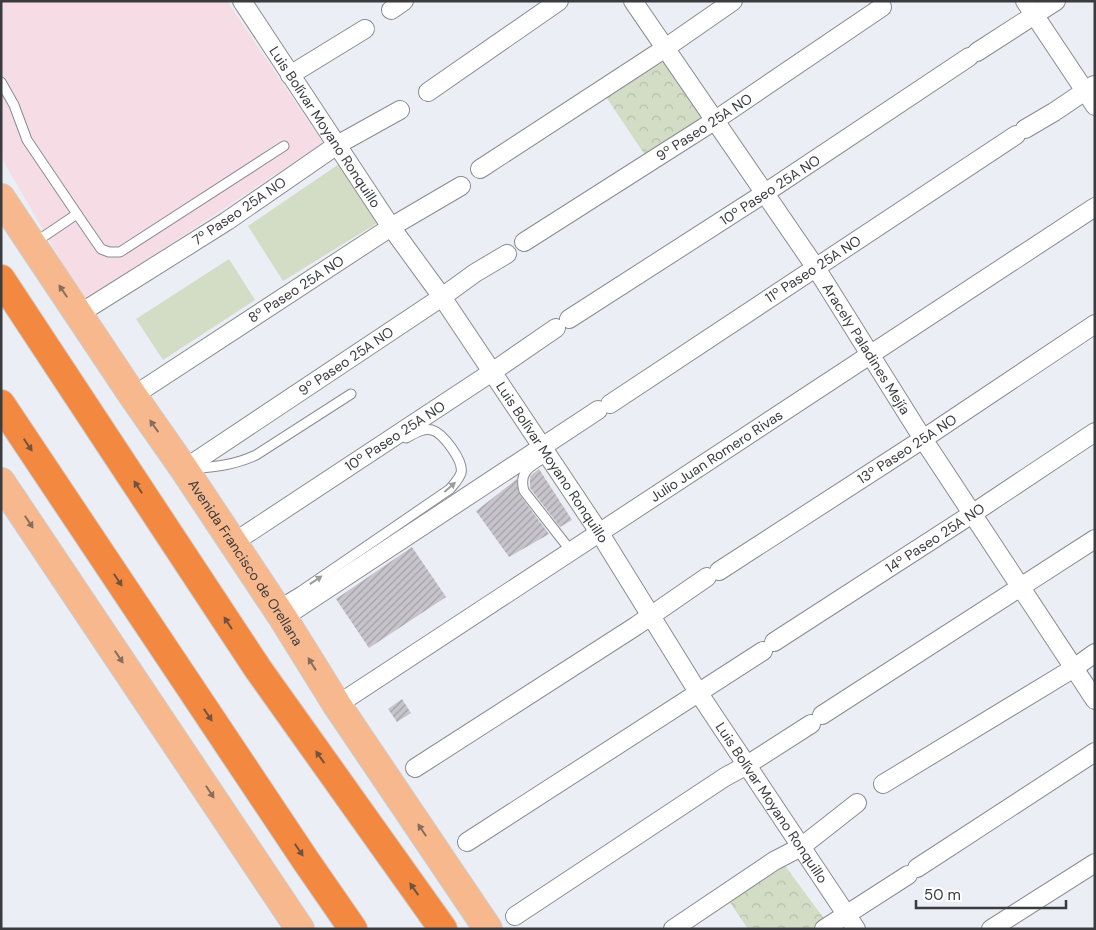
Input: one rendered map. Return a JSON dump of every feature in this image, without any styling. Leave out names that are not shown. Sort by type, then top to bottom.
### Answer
[{"type":"highway","points":[[1,279],[258,669],[442,929]]},
{"type":"highway","points":[[1,404],[353,929]]},
{"type":"main road","name":"Avenida Francisco de Orellana","points":[[1,198],[184,469],[338,705],[488,929]]},
{"type":"main road","points":[[1,482],[300,929]]},
{"type":"street","name":"Luis Bolívar Moyano Ronquillo","points":[[242,1],[391,227],[442,297],[599,532],[698,692],[851,921]]},
{"type":"street","points":[[428,92],[559,1]]},
{"type":"street","name":"Aracely Paladines Mejía","points":[[633,1],[664,49],[816,268],[923,439],[1095,700]]},
{"type":"street","points":[[480,169],[664,49],[733,1]]},
{"type":"street","points":[[1025,1],[1090,88],[1095,106]]},
{"type":"street","name":"10º Paseo 25A NO","points":[[235,547],[562,324],[1056,1]]},
{"type":"street","name":"9º Paseo 25A NO","points":[[524,242],[714,121],[882,6]]},
{"type":"street","points":[[290,75],[365,29]]},
{"type":"street","name":"11º Paseo 25A NO","points":[[279,612],[545,452],[604,407],[1020,132],[1090,88]]},
{"type":"street","name":"7º Paseo 25A NO","points":[[79,314],[227,221],[336,145],[400,110]]},
{"type":"street","name":"8º Paseo 25A NO","points":[[133,396],[391,227],[461,186]]},
{"type":"street","name":"Julio Juan Romero Rivas","points":[[338,705],[1095,207]]},
{"type":"street","name":"9º Paseo 25A NO","points":[[184,469],[475,273],[507,254]]},
{"type":"street","name":"13º Paseo 25A NO","points":[[415,768],[923,439],[1095,324]]},
{"type":"street","name":"14º Paseo 25A NO","points":[[467,842],[1095,432]]},
{"type":"street","points":[[515,916],[725,777],[747,766],[1095,539]]},
{"type":"street","points":[[883,784],[1074,668],[1095,653]]},
{"type":"street","points":[[824,929],[851,921],[912,872],[1095,752]]},
{"type":"street","points":[[673,929],[774,861],[801,847],[857,803]]},
{"type":"street","points":[[992,929],[1095,863]]},
{"type":"lane","points":[[1,82],[14,105],[28,140],[101,248],[109,252],[120,252],[284,146]]},
{"type":"lane","points":[[32,244],[77,214]]},
{"type":"lane","points":[[184,469],[220,466],[250,458],[350,394]]},
{"type":"lane","points":[[235,547],[415,433],[431,430],[439,433],[454,451],[462,471],[450,488],[301,591],[279,612]]},
{"type":"lane","points":[[545,452],[523,476],[524,491],[571,551]]},
{"type":"shaded area","points":[[1,1],[227,1],[323,143],[84,301],[1,157]]},
{"type":"green space","points":[[667,60],[704,116],[645,155],[606,97]]},
{"type":"green space","points":[[339,164],[379,222],[283,281],[248,226]]},
{"type":"green space","points":[[229,259],[255,300],[163,360],[136,319]]},
{"type":"green space","points":[[783,863],[825,920],[812,929],[748,929],[729,901]]},
{"type":"building","points":[[539,469],[572,520],[560,527],[530,488],[530,476]]},
{"type":"building","points":[[517,479],[519,494],[549,534],[509,557],[476,511]]},
{"type":"building","points":[[412,547],[446,597],[369,648],[336,599]]},
{"type":"building","points":[[402,699],[411,713],[397,722],[388,709]]}]
